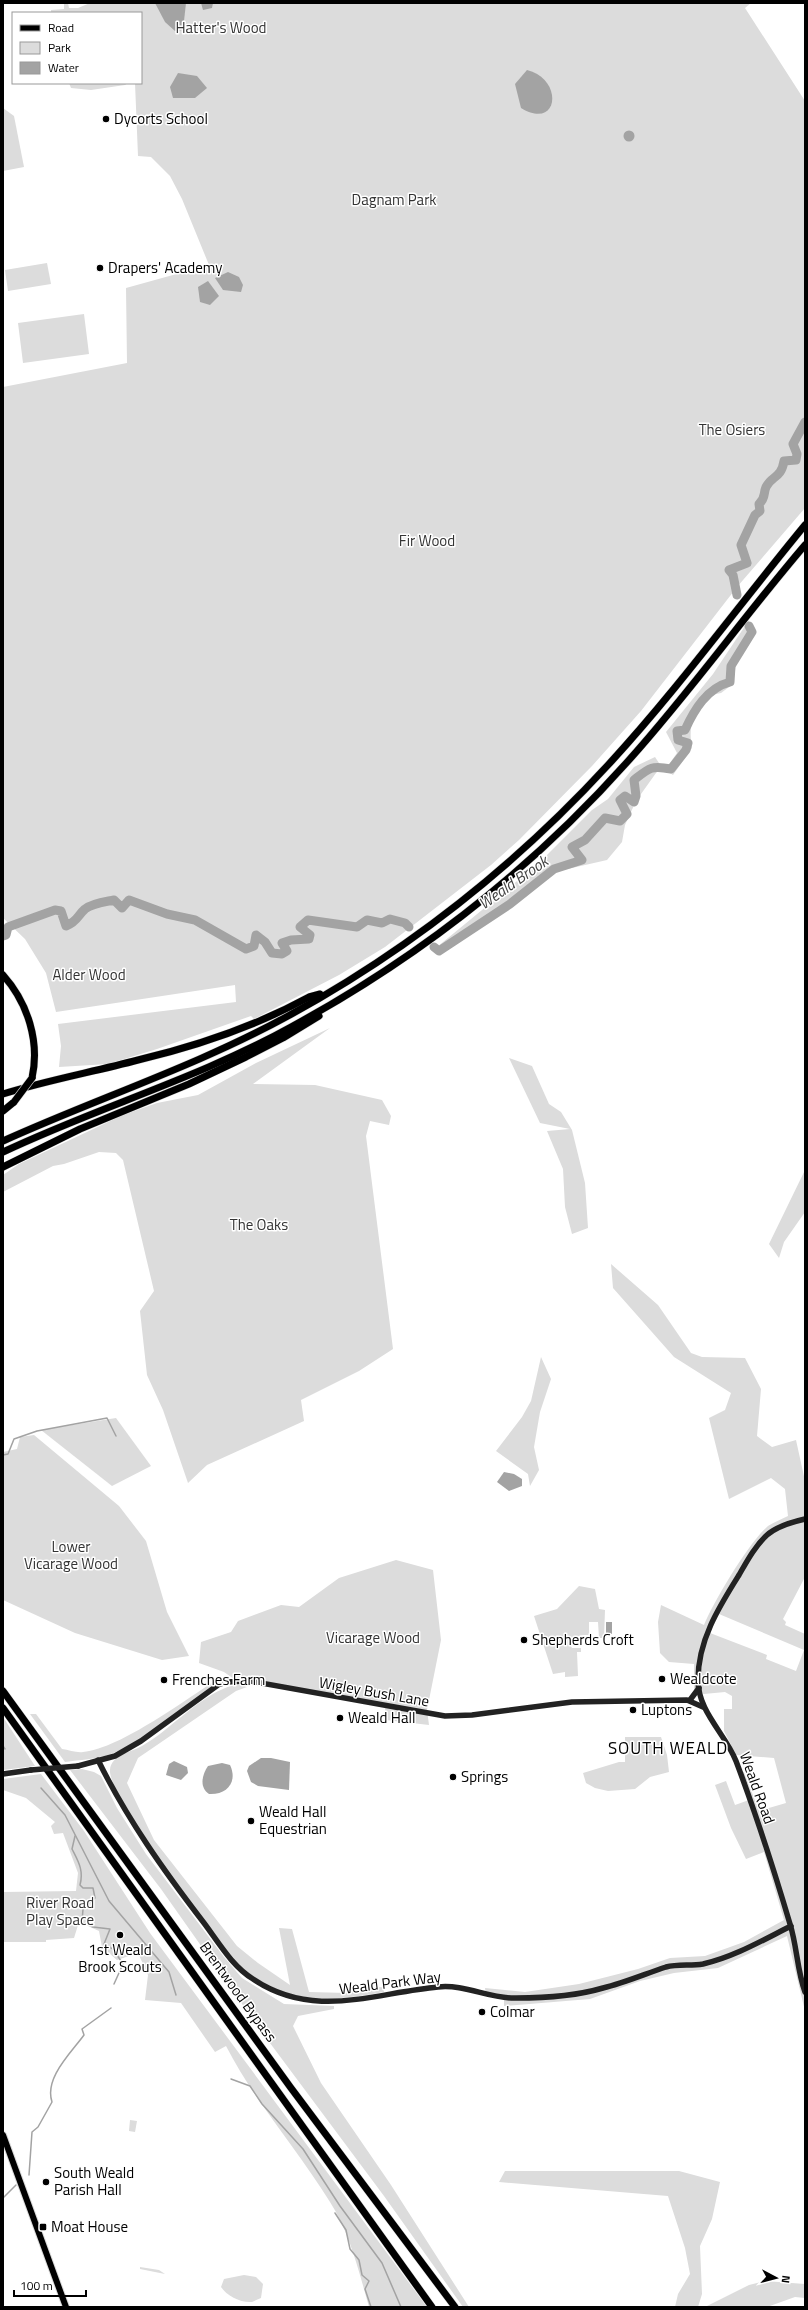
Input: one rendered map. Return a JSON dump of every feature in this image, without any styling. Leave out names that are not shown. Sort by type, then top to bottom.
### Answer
[{"type":"highway","points":[[3,1140],[218,1052],[287,1017],[392,952],[459,903],[514,857],[558,817],[641,728],[805,525]]},
{"type":"highway","points":[[3,1152],[224,1060],[288,1029],[334,1003],[437,935],[498,887],[561,831],[611,780],[651,735],[805,544]]},
{"type":"highway","points":[[3,1110],[14,1102],[32,1078],[35,1063],[34,1038],[24,1007],[4,976]]},
{"type":"highway","points":[[3,1094],[40,1082],[167,1052],[237,1030],[309,997],[326,993]]},
{"type":"highway","points":[[3,1166],[80,1129],[246,1057],[310,1023],[334,1003]]},
{"type":"highway","points":[[3,1166],[104,1110]]},
{"type":"highway","name":"Brentwood Bypass","points":[[3,1691],[296,2094],[455,2307]]},
{"type":"highway","name":"Brentwood Bypass","points":[[3,1708],[432,2307]]},
{"type":"main road","points":[[3,2135],[66,2307]]},
{"type":"street","name":"Weald Road","points":[[805,1519],[789,1522],[767,1535],[749,1558],[712,1620],[704,1643],[698,1681],[703,1707],[735,1759],[791,1926],[801,1981],[805,1992]]},
{"type":"street","name":"Wigley Bush Lane","points":[[3,1774],[78,1766],[115,1756],[141,1741],[218,1685],[226,1682],[250,1681],[445,1716],[472,1715],[572,1702],[690,1700],[703,1707]]},
{"type":"street","points":[[690,1700],[699,1688]]},
{"type":"street","name":"Weald Park Way","points":[[98,1760],[135,1828],[176,1886],[236,1965],[255,1980],[284,1995],[298,1999],[328,2002],[358,2000],[440,1986],[515,1999],[574,1994],[602,1989],[669,1966],[703,1964],[737,1953],[791,1926]]},
{"type":"green space","points":[[64,3],[68,3],[69,8],[78,8],[90,3],[751,3],[745,8],[805,101],[805,508],[737,587],[641,711],[592,766],[519,840],[491,865],[385,947],[339,975],[254,1019],[251,1016],[157,1049],[108,1064],[59,1067],[61,1046],[58,1024],[236,1002],[235,985],[56,1012],[46,973],[25,939],[3,918],[3,387],[127,363],[126,288],[209,265],[182,199],[170,176],[151,157],[138,156],[135,84],[142,84],[142,12],[51,12],[51,10],[64,9]]},
{"type":"green space","points":[[69,84],[126,84],[91,90],[71,88]]},
{"type":"green space","points":[[3,108],[14,116],[24,167],[3,171]]},
{"type":"green space","points":[[47,263],[51,284],[8,291],[5,270]]},
{"type":"green space","points":[[84,314],[89,354],[23,363],[18,323]]},
{"type":"green space","points":[[749,620],[748,639],[738,651],[733,684],[721,693],[706,696],[695,715],[691,726],[692,748],[673,775],[665,770],[677,753],[666,732],[713,674]]},
{"type":"green space","points":[[655,757],[661,766],[636,801],[625,825],[622,842],[607,860],[550,873],[502,911],[449,946],[437,947],[539,863],[592,810],[608,799],[634,767]]},
{"type":"green space","name":"The Oaks","points":[[330,1028],[253,1084],[315,1085],[382,1100],[391,1116],[389,1125],[370,1121],[366,1136],[393,1349],[359,1371],[301,1400],[304,1421],[207,1465],[188,1483],[163,1410],[147,1375],[140,1311],[154,1291],[123,1160],[116,1153],[99,1152],[64,1164],[53,1166],[3,1192],[3,1175],[19,1164],[123,1115],[157,1103],[198,1095],[256,1063]]},
{"type":"green space","points":[[509,1058],[532,1066],[549,1104],[561,1112],[572,1130],[585,1183],[588,1228],[572,1234],[565,1207],[563,1169],[547,1131],[570,1129],[540,1123]]},
{"type":"green space","points":[[805,1170],[805,1212],[784,1242],[779,1258],[769,1244]]},
{"type":"green space","points":[[611,1264],[658,1305],[691,1353],[702,1357],[745,1358],[761,1389],[757,1436],[772,1447],[796,1440],[805,1481],[805,1577],[783,1619],[786,1622],[785,1625],[805,1634],[805,2011],[787,1936],[718,1968],[674,1973],[640,1981],[590,1999],[504,2006],[504,1999],[486,1995],[485,1988],[525,1992],[579,1984],[638,1969],[670,1958],[705,1956],[744,1942],[784,1920],[764,1852],[746,1859],[731,1828],[715,1785],[726,1781],[735,1805],[749,1800],[739,1770],[744,1772],[759,1811],[786,1803],[774,1758],[736,1755],[724,1731],[724,1709],[732,1709],[732,1696],[725,1692],[704,1694],[694,1691],[694,1664],[669,1662],[660,1653],[658,1622],[661,1605],[704,1625],[724,1587],[751,1545],[768,1526],[788,1516],[785,1489],[771,1478],[729,1499],[709,1418],[725,1410],[731,1393],[674,1357],[613,1288]],"holes":[[[719,1614],[804,1650],[796,1671],[766,1659],[767,1655],[710,1633]]]},
{"type":"green space","points":[[541,1357],[551,1379],[540,1412],[534,1447],[539,1470],[530,1486],[528,1474],[496,1451],[522,1417],[531,1401]]},
{"type":"green space","points":[[116,1418],[151,1466],[112,1486],[41,1430]]},
{"type":"green space","name":"Lower Vicarage Wood","points":[[34,1435],[119,1506],[146,1541],[167,1612],[189,1656],[162,1660],[75,1633],[3,1600],[3,1452],[17,1449],[20,1437]]},
{"type":"green space","name":"Vicarage Wood","points":[[396,1560],[433,1570],[441,1640],[427,1710],[429,1725],[386,1720],[385,1707],[237,1681],[224,1672],[199,1663],[201,1642],[231,1632],[238,1621],[281,1605],[299,1607],[339,1578]]},
{"type":"green space","points":[[579,1586],[595,1589],[599,1609],[605,1610],[604,1638],[599,1638],[598,1622],[589,1622],[589,1635],[577,1637],[571,1642],[570,1645],[572,1648],[581,1648],[581,1652],[577,1652],[578,1676],[565,1677],[565,1672],[553,1674],[534,1616],[557,1609]]},
{"type":"green space","points":[[221,1677],[227,1680],[170,1720],[140,1740],[105,1756],[65,1762],[30,1714],[36,1714],[62,1749],[83,1752],[116,1742],[135,1732]]},
{"type":"green space","points":[[241,1685],[247,1687],[236,1691],[138,1758],[127,1783],[154,1840],[237,1946],[258,1963],[290,1985],[279,1928],[292,1929],[309,1992],[348,1993],[350,1989],[383,1987],[384,1992],[356,1997],[313,1998],[299,1996],[272,1987],[249,1973],[242,1967],[211,1930],[166,1869],[126,1808],[114,1785],[110,1770],[111,1765],[118,1757],[142,1746],[212,1695],[228,1687]]},
{"type":"green space","points":[[3,1717],[35,1766],[3,1770]]},
{"type":"green space","points":[[625,1737],[661,1737],[667,1755],[669,1772],[650,1777],[635,1789],[608,1791],[595,1788],[586,1783],[583,1773],[619,1762],[625,1762]]},
{"type":"green space","points":[[82,1769],[94,1772],[101,1776],[117,1808],[146,1854],[224,1957],[242,1978],[284,2004],[334,2006],[334,2009],[298,2016],[293,2026],[321,2083],[391,2185],[469,2307],[463,2307],[384,2196],[264,2035],[161,1889],[70,1770]]},
{"type":"green space","name":"River Road Play Space","points":[[41,1774],[84,1831],[150,1933],[427,2307],[369,2307],[358,2267],[343,2227],[337,2214],[317,2182],[250,2087],[226,2046],[215,2052],[181,2003],[145,2000],[148,1975],[138,1953],[117,1960],[102,1947],[99,1931],[79,1922],[74,1938],[46,1940],[46,1942],[3,1942],[3,1892],[76,1891],[78,1873],[63,1833],[54,1834],[51,1826],[55,1822],[26,1798],[3,1790],[3,1779]]},
{"type":"green space","points":[[130,2120],[137,2121],[135,2132],[129,2131]]},
{"type":"green space","points":[[505,2171],[679,2171],[720,2182],[712,2219],[700,2246],[702,2294],[698,2307],[675,2307],[678,2294],[690,2274],[685,2248],[668,2196],[499,2182]]},
{"type":"green space","points":[[140,2267],[159,2270],[165,2274],[140,2269]]},
{"type":"green space","points":[[244,2275],[256,2277],[263,2284],[261,2298],[252,2302],[239,2300],[231,2296],[221,2287],[224,2279]]},
{"type":"green space","points":[[765,2281],[805,2284],[805,2298],[795,2297],[767,2307],[705,2307],[749,2285]]},
{"type":"water","points":[[155,3],[186,3],[183,30],[175,31],[165,22]]},
{"type":"water","points":[[201,3],[213,3],[212,8],[203,10]]},
{"type":"water","points":[[527,70],[539,75],[547,83],[551,92],[552,101],[549,108],[543,113],[534,113],[521,108],[515,84]]},
{"type":"water","points":[[178,73],[197,76],[207,88],[195,98],[173,98],[170,87]]},
{"type":"water","points":[[629,130],[633,132],[635,136],[633,140],[629,142],[625,140],[623,136],[625,132]]},
{"type":"water","points":[[228,272],[239,277],[243,285],[241,292],[223,290],[215,278]]},
{"type":"water","points":[[208,281],[219,296],[210,305],[200,302],[198,287]]},
{"type":"water","points":[[504,1472],[514,1474],[522,1479],[522,1486],[509,1491],[497,1482]]},
{"type":"water","points":[[606,1622],[612,1622],[612,1634],[606,1634]]},
{"type":"water","points":[[261,1758],[271,1758],[290,1762],[289,1790],[258,1786],[251,1782],[247,1771],[249,1766]]},
{"type":"water","points":[[174,1761],[187,1767],[188,1773],[181,1780],[166,1775],[169,1764]]},
{"type":"water","points":[[222,1763],[230,1765],[233,1777],[232,1782],[226,1790],[215,1794],[209,1794],[204,1788],[202,1781],[204,1773],[208,1766]]},
{"type":"waterway","name":"Weald Brook","points":[[737,595],[733,575],[729,570],[747,563],[741,545],[755,515],[760,511],[759,504],[763,500],[768,483],[779,474],[783,467],[784,461],[796,460],[797,454],[793,444],[805,422]]},
{"type":"waterway","name":"Weald Brook","points":[[434,947],[439,951],[510,904],[554,869],[582,860],[572,847],[585,840],[605,818],[620,821],[627,814],[620,800],[625,796],[634,802],[636,796],[634,780],[651,768],[659,767],[671,769],[686,750],[688,743],[678,740],[677,731],[685,730],[697,708],[708,695],[715,689],[730,682],[731,666],[752,632],[749,626]]},
{"type":"waterway","name":"Weald Brook","points":[[3,936],[6,935],[8,927],[55,910],[61,911],[66,926],[75,920],[88,907],[114,900],[122,908],[129,900],[167,914],[195,920],[246,949],[254,946],[256,935],[265,942],[272,953],[282,954],[287,951],[282,943],[291,940],[309,939],[310,935],[300,927],[308,920],[357,927],[367,920],[382,923],[390,919],[405,923],[409,927]]},
{"type":"waterway","points":[[3,1455],[8,1454],[14,1439],[37,1431],[107,1418],[116,1436]]},
{"type":"waterway","points":[[41,1788],[65,1815],[109,1901],[169,1972],[176,1995]]},
{"type":"waterway","points":[[75,1836],[72,1849],[81,1870],[80,1885],[83,1888],[93,1888],[95,1898],[83,1909],[82,1922],[93,1927],[110,1929],[104,1944],[113,1949],[123,1964],[114,1984]]},
{"type":"waterway","points":[[29,2175],[32,2132],[38,2127],[52,2102],[51,2093],[55,2075],[60,2066],[84,2035],[82,2029],[111,2008]]},
{"type":"waterway","points":[[231,2079],[250,2086],[262,2104],[303,2149],[340,2206],[382,2263],[401,2307]]},
{"type":"waterway","points":[[3,2198],[16,2185]]},
{"type":"waterway","points":[[335,2213],[346,2230],[350,2249],[359,2260],[362,2275],[369,2281],[365,2289],[371,2307]]},
{"type":"place","name":"Dycorts School","points":[[106,119]]},
{"type":"place","name":"Drapers' Academy","points":[[100,268]]},
{"type":"place","name":"Shepherds Croft","points":[[524,1640]]},
{"type":"place","name":"Wealdcote","points":[[662,1679]]},
{"type":"place","name":"Frenches Farm","points":[[164,1680]]},
{"type":"place","name":"Luptons","points":[[633,1710]]},
{"type":"place","name":"Weald Hall","points":[[340,1718]]},
{"type":"place","name":"Springs","points":[[453,1777]]},
{"type":"place","name":"Weald Hall Equestrian","points":[[251,1821]]},
{"type":"place","name":"1st Weald Brook Scouts","points":[[120,1935]]},
{"type":"place","name":"Colmar","points":[[482,2012]]},
{"type":"place","name":"South Weald Parish Hall","points":[[46,2182]]},
{"type":"place","name":"Moat House","points":[[43,2227]]},
{"type":"district","name":"SOUTH WEALD","points":[[668,1748]]},
{"type":"park label","name":"Hatter's Wood","points":[[221,28]]},
{"type":"park label","name":"Dagnam Park","points":[[394,200]]},
{"type":"park label","name":"The Osiers","points":[[732,430]]},
{"type":"park label","name":"Fir Wood","points":[[427,541]]},
{"type":"park label","name":"Alder Wood","points":[[89,975]]}]
